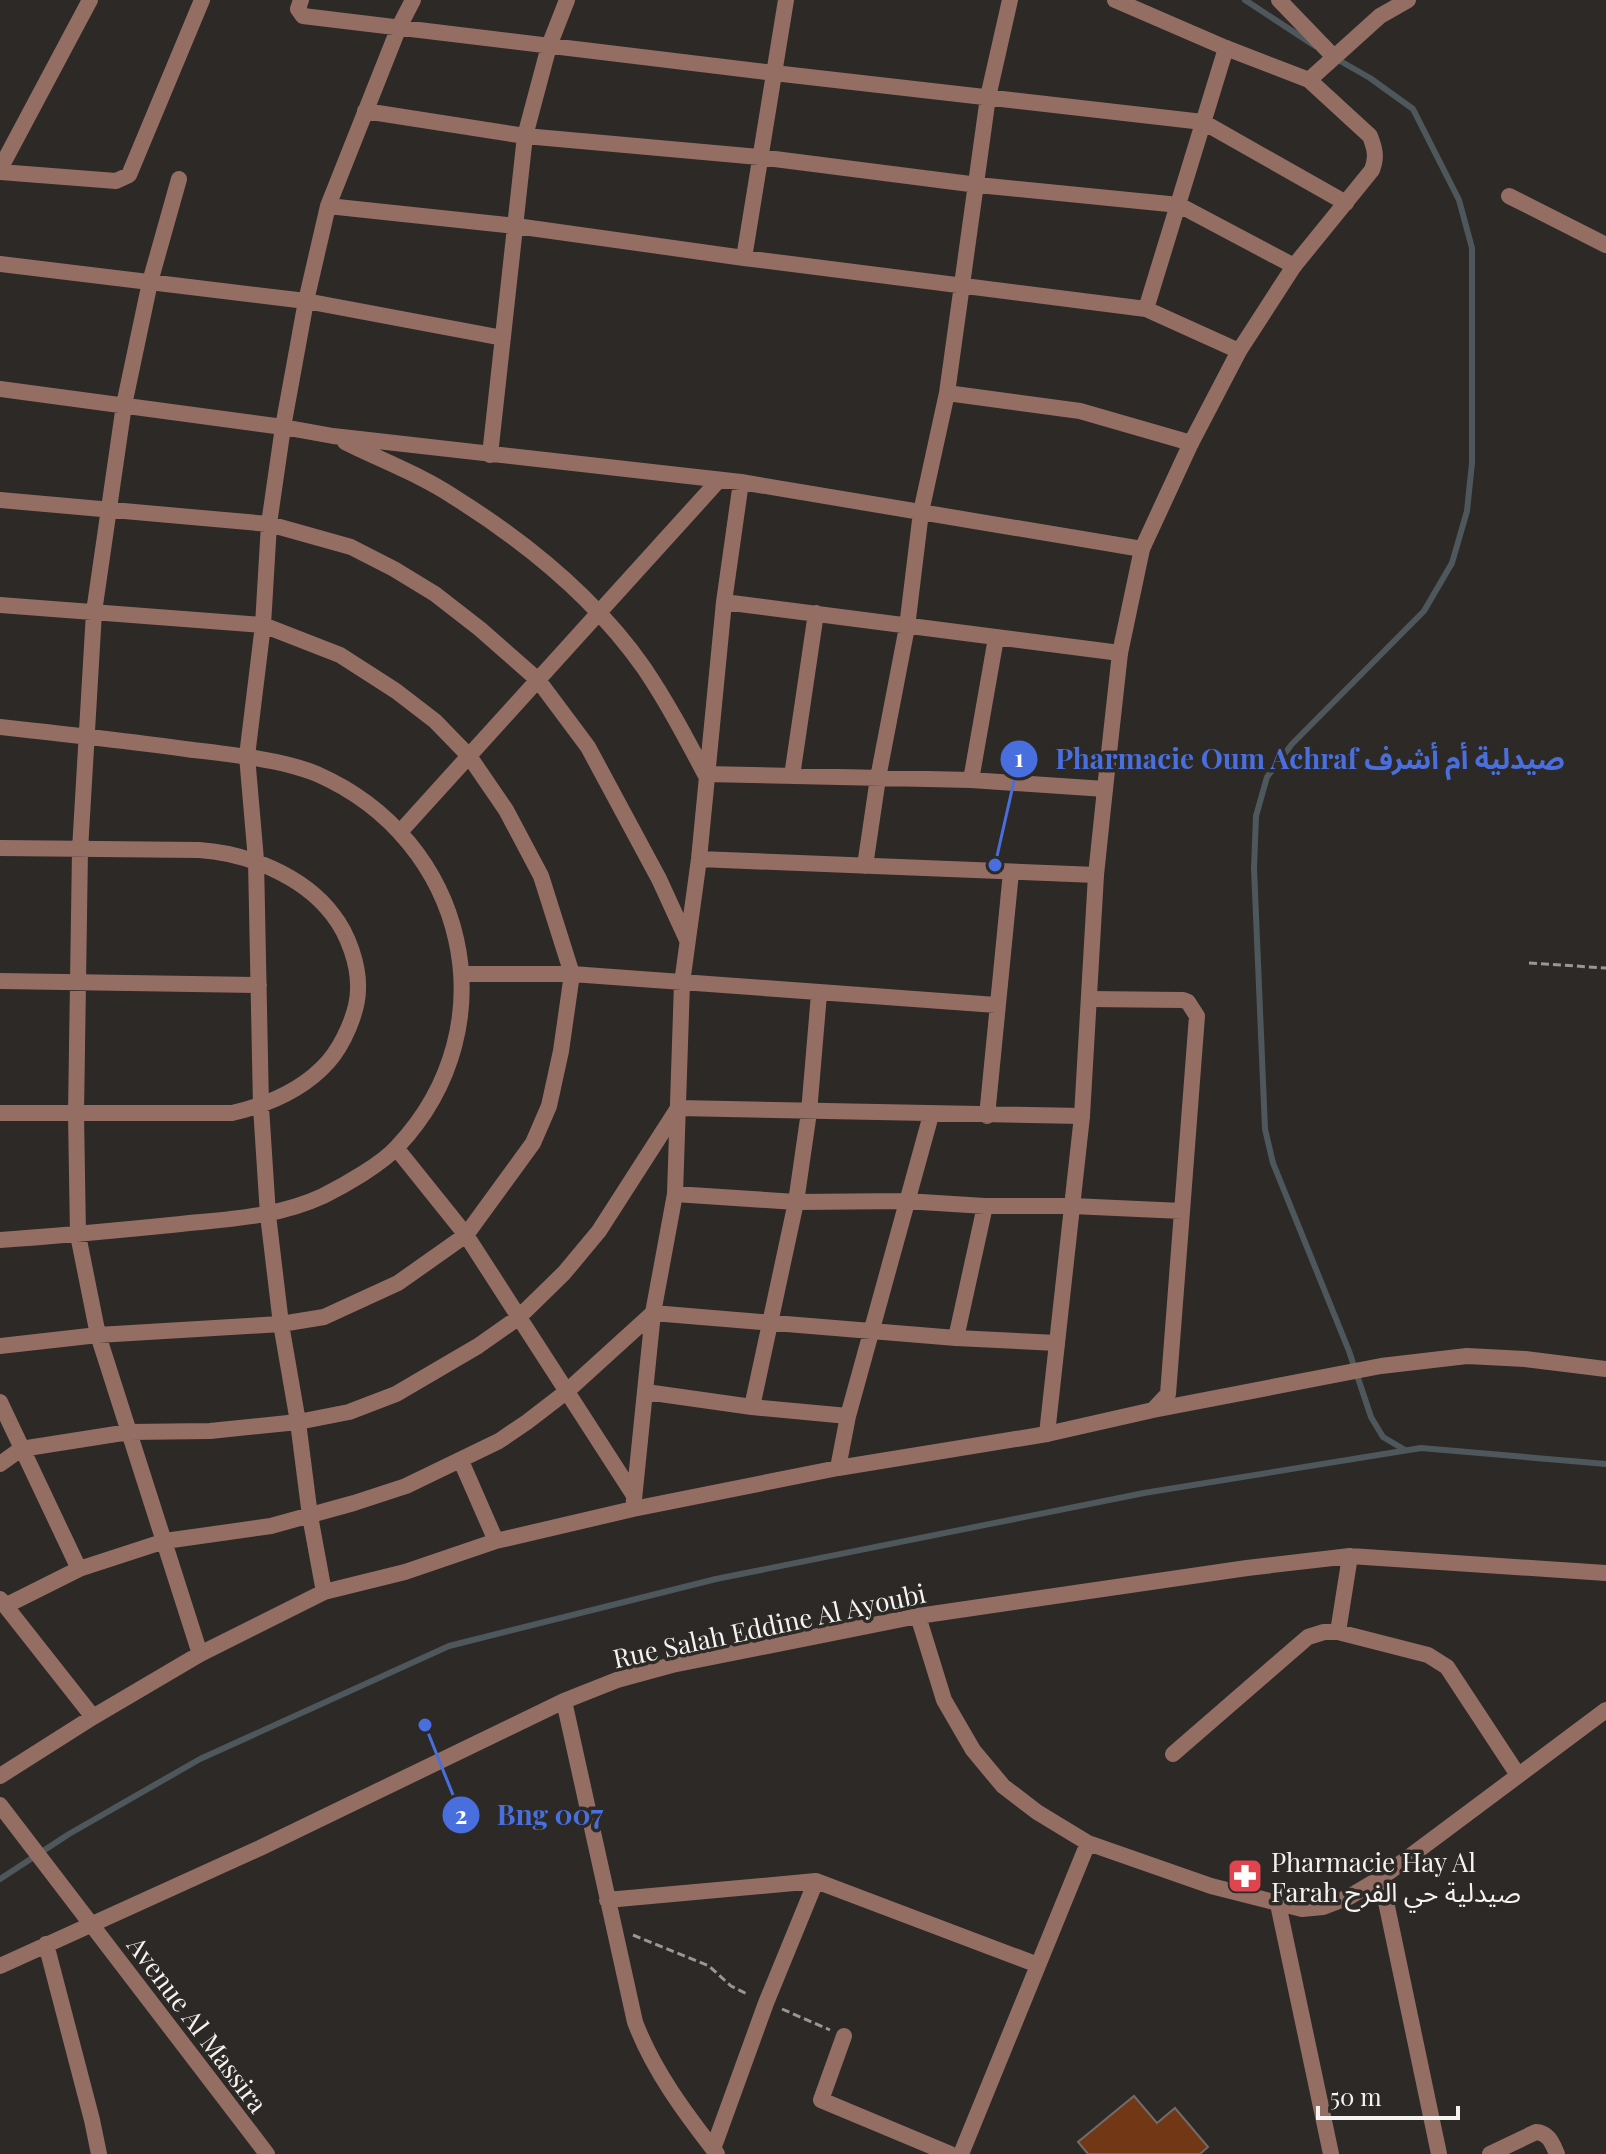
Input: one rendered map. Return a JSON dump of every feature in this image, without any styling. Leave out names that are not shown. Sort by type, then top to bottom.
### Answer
[{"type":"street","points":[[90,0],[0,171],[116,181],[129,175],[202,0]]},
{"type":"street","points":[[301,0],[298,9],[303,16],[1203,122],[1346,203]]},
{"type":"street","points":[[324,1592],[281,1324],[268,1215],[261,1107],[256,860],[247,756],[263,625],[269,524],[306,301],[328,206],[399,27],[413,0]]},
{"type":"street","points":[[490,455],[525,136],[549,46],[567,0]]},
{"type":"street","points":[[744,258],[786,0]]},
{"type":"street","points":[[865,866],[878,778],[907,627],[921,512],[947,393],[988,97],[1010,0]]},
{"type":"street","points":[[1047,1434],[1082,1116],[1096,875],[1105,789],[1120,653],[1142,549],[1191,443],[1239,351],[1294,266],[1372,170],[1375,160],[1370,136],[1314,76],[1226,48],[1115,0]]},
{"type":"street","points":[[1279,0],[1333,50]]},
{"type":"street","points":[[1314,76],[1333,50],[1408,0]]},
{"type":"street","points":[[1146,309],[1226,48]]},
{"type":"street","points":[[365,111],[525,136],[759,157],[978,185],[1179,205],[1294,266]]},
{"type":"street","points":[[179,179],[150,282],[124,405],[94,612],[80,850],[76,1114],[78,1235],[98,1335],[200,1654]]},
{"type":"street","points":[[1509,196],[1606,245]]},
{"type":"street","points":[[328,206],[516,226],[1146,309],[1239,351]]},
{"type":"street","points":[[0,264],[306,301],[503,338]]},
{"type":"street","points":[[0,389],[333,436],[741,482],[1142,549]]},
{"type":"street","points":[[947,393],[1080,411],[1127,422],[1191,443]]},
{"type":"street","points":[[333,436],[452,495],[541,558],[600,613],[643,666],[677,719],[705,774]]},
{"type":"street","points":[[400,832],[719,480]]},
{"type":"street","points":[[633,1502],[653,1313],[675,1194],[682,983],[699,859],[724,602],[741,482]]},
{"type":"street","points":[[0,500],[269,524],[351,547],[435,594],[538,680],[588,747],[659,879],[688,941]]},
{"type":"street","points":[[724,602],[1120,653]]},
{"type":"street","points":[[0,605],[263,625],[340,655],[396,691],[435,721],[469,756],[506,810],[541,876],[572,974],[549,1106],[533,1143],[466,1235],[398,1283],[324,1317],[281,1324],[98,1335],[0,1346]]},
{"type":"street","points":[[792,776],[816,613]]},
{"type":"street","points":[[971,780],[996,638]]},
{"type":"street","points":[[0,727],[247,756],[316,774],[361,800],[400,832],[425,862],[443,896],[455,931],[463,974],[458,1030],[446,1071],[426,1111],[397,1149],[322,1197],[268,1215],[0,1240]]},
{"type":"street","points":[[705,774],[971,780],[1105,789]]},
{"type":"street","points":[[0,848],[199,850],[227,852],[256,860],[305,889],[333,915],[352,951],[359,990],[349,1027],[329,1062],[298,1086],[261,1107],[232,1113],[0,1113]]},
{"type":"street","points":[[699,859],[1096,875]]},
{"type":"street","points":[[987,1116],[1011,872]]},
{"type":"street","points":[[463,974],[572,974],[996,1005]]},
{"type":"street","points":[[0,981],[259,985]]},
{"type":"street","points":[[752,1407],[796,1202],[809,1112],[819,994]]},
{"type":"street","points":[[1089,999],[1183,1000],[1197,1016],[1168,1394],[1153,1410]]},
{"type":"street","points":[[678,1108],[1082,1116]]},
{"type":"street","points":[[0,1464],[21,1449],[129,1432],[210,1431],[298,1422],[349,1412],[396,1394],[478,1346],[518,1318],[564,1273],[599,1231],[678,1108]]},
{"type":"street","points":[[838,1468],[848,1416],[931,1115]]},
{"type":"street","points":[[397,1149],[466,1235],[633,1502]]},
{"type":"street","points":[[675,1194],[796,1202],[905,1201],[1182,1211]]},
{"type":"street","points":[[956,1338],[985,1206]]},
{"type":"street","points":[[93,1717],[3,1602],[79,1569],[165,1541],[271,1526],[406,1486],[499,1441],[566,1392],[653,1313],[872,1332],[1057,1343]]},
{"type":"street","points":[[0,1776],[200,1654],[324,1592],[405,1572],[496,1541],[633,1502],[1047,1434],[1381,1366],[1467,1356],[1525,1359],[1606,1369]]},
{"type":"street","points":[[646,1392],[848,1416]]},
{"type":"street","points":[[0,1402],[79,1569]]},
{"type":"street","points":[[461,1461],[496,1541]]},
{"type":"street","points":[[1338,1632],[1350,1556]]},
{"type":"street","name":"Rue Salah Eddine Al Ayoubi","points":[[0,1966],[260,1848],[564,1701],[617,1680],[672,1665],[918,1616],[1350,1556],[1606,1573]]},
{"type":"street","points":[[918,1616],[944,1700],[973,1750],[1003,1786],[1037,1812],[1088,1843],[1211,1886],[1302,1909],[1323,1907],[1349,1897],[1381,1878],[1606,1710]]},
{"type":"street","points":[[1173,1754],[1308,1637],[1338,1632],[1428,1655],[1447,1667],[1518,1775]]},
{"type":"street","points":[[564,1701],[635,2022],[646,2051],[715,2152]]},
{"type":"street","name":"Avenue Al Massira","points":[[0,1805],[267,2154]]},
{"type":"street","points":[[961,2154],[1088,1843]]},
{"type":"street","points":[[1381,1878],[1439,2154]]},
{"type":"street","points":[[607,1900],[816,1881],[1038,1965]]},
{"type":"street","points":[[715,2152],[766,2003],[816,1881]]},
{"type":"street","points":[[1278,1904],[1331,2154]]},
{"type":"street","points":[[46,1944],[99,2154]]},
{"type":"street","points":[[844,2036],[821,2100],[950,2154]]},
{"type":"street","points":[[1490,2154],[1536,2132],[1546,2134],[1557,2154]]},
{"type":"path","points":[[1529,963],[1606,968]]},
{"type":"path","points":[[613,1926],[709,1966],[731,1986],[844,2036]]},
{"type":"building","points":[[1134,2096],[1157,2123],[1175,2108],[1208,2147],[1200,2154],[1088,2154],[1078,2142]]},
{"type":"waterway","points":[[1245,0],[1315,46]]},
{"type":"waterway","points":[[1335,58],[1370,78],[1413,109],[1459,200],[1472,248],[1472,463],[1467,511],[1452,563],[1424,611],[1292,744],[1267,777],[1256,816],[1254,868],[1265,1129],[1273,1163],[1349,1351],[1371,1417],[1383,1437],[1405,1450]]},
{"type":"waterway","points":[[0,1879],[69,1834],[200,1759],[449,1646],[716,1579],[1144,1493],[1421,1448],[1606,1464]]},
{"type":"place","name":"Pharmacie Oum Achraf صيدلية أم أشرف","points":[[995,865]]},
{"type":"place","name":"Bng 007","points":[[425,1725]]},
{"type":"place","name":"Pharmacie Hay Al Farah صيدلية حي الفرح","points":[[1245,1876]]}]
